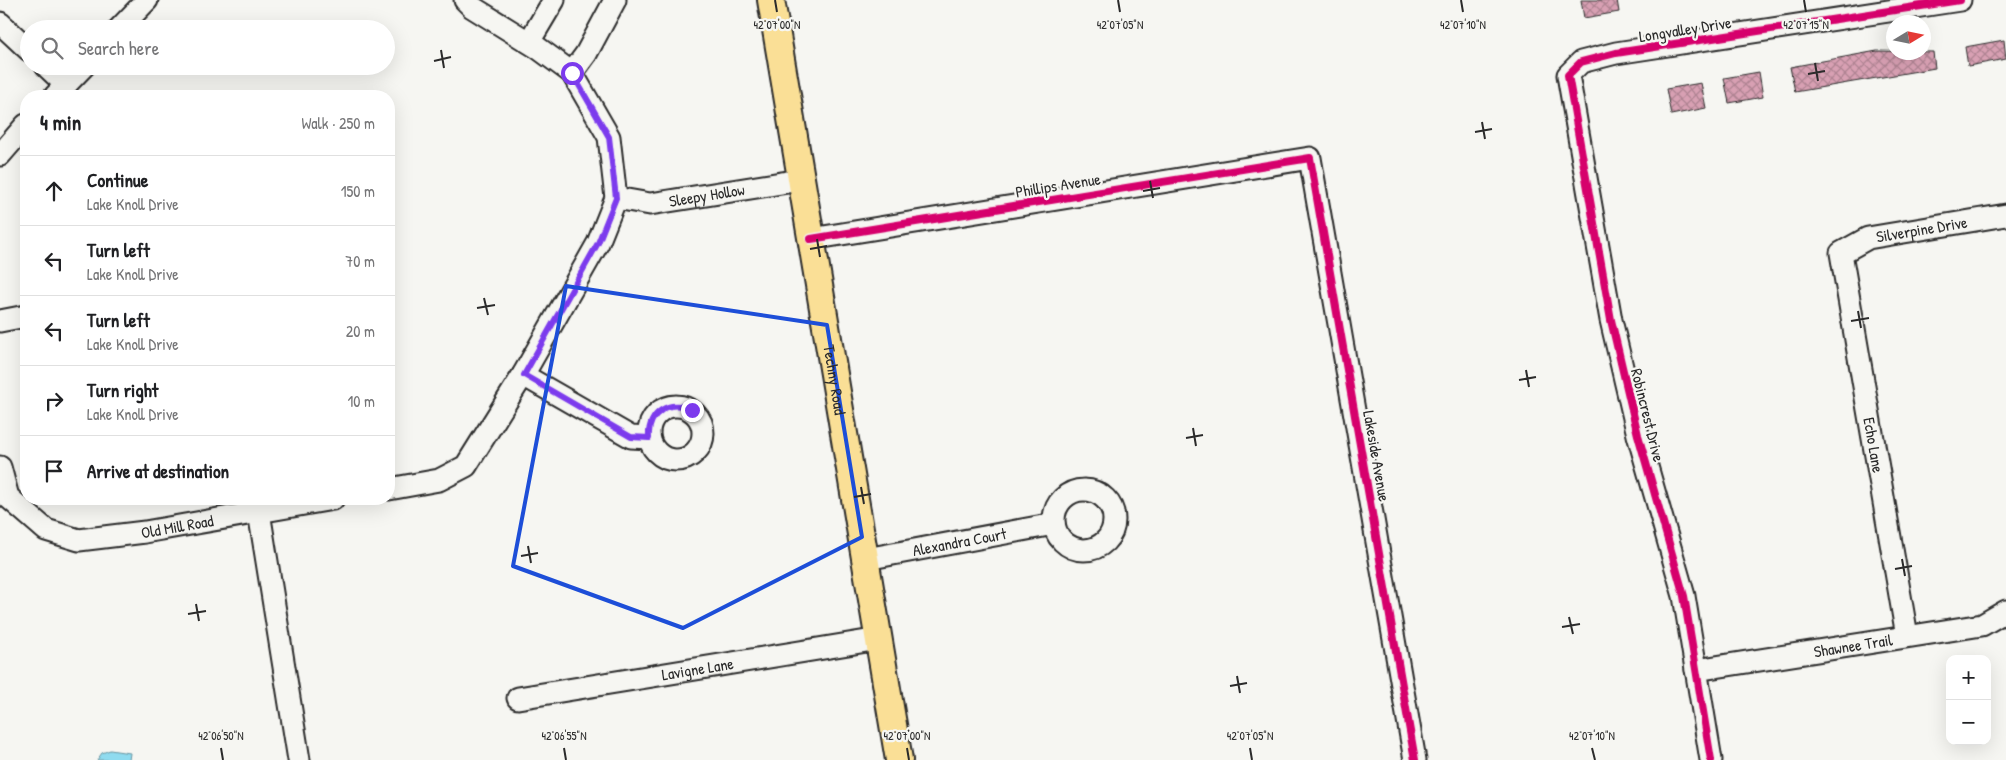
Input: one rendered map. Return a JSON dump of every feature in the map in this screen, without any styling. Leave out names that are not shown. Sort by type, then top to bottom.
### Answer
[{"type":"main road","name":"Techny Road","points":[[771,0],[899,760]]},
{"type":"street","points":[[128,20],[147,0]]},
{"type":"street","points":[[395,488],[439,480],[466,466],[524,375],[598,243],[616,198],[609,137],[572,73],[464,0]]},
{"type":"street","points":[[528,42],[554,0]]},
{"type":"street","points":[[572,73],[586,54],[615,0]]},
{"type":"street","name":"Longvalley Drive","points":[[1568,75],[1581,62],[1616,53],[1898,5],[1960,0]]},
{"type":"street","points":[[0,23],[20,42]]},
{"type":"street","points":[[51,75],[60,90],[75,75]]},
{"type":"street","name":"Robincrest Drive","points":[[1568,75],[1611,320],[1638,434],[1684,596],[1711,760]]},
{"type":"street","points":[[0,154],[20,132]]},
{"type":"street","name":"Phillips Avenue","points":[[811,239],[1310,158]]},
{"type":"street","name":"Lakeside Avenue","points":[[1310,158],[1415,760]]},
{"type":"street","name":"Sleepy Hollow","points":[[616,198],[650,204],[800,180]]},
{"type":"street","name":"Silverpine Drive","points":[[1841,253],[1868,238],[2006,215]]},
{"type":"street","name":"Echo Lane","points":[[1841,253],[1907,636]]},
{"type":"street","points":[[0,321],[20,317]]},
{"type":"street","points":[[524,375],[631,437],[649,438]]},
{"type":"street","name":"Old Mill Road","points":[[0,468],[8,497],[46,530],[79,540],[145,532],[299,505]]},
{"type":"street","points":[[259,512],[299,760]]},
{"type":"street","name":"Alexandra Court","points":[[866,559],[1054,524]]},
{"type":"street","name":"Shawnee Trail","points":[[1696,670],[1982,625],[2006,611]]},
{"type":"street","name":"Lavigne Lane","points":[[518,698],[879,639]]},
{"type":"highlighted area","points":[[566,286],[827,325],[862,537],[683,628],[513,566]]},
{"type":"water","points":[[110,750],[130,753],[129,760],[97,760],[102,753]]},
{"type":"building","points":[[1581,0],[1617,0],[1619,12],[1584,18]]},
{"type":"building","points":[[2004,40],[2006,59],[1968,66],[1965,47]]},
{"type":"building","points":[[1877,51],[1886,51],[1886,60],[1931,60],[1931,52],[1933,52],[1935,68],[1795,92],[1790,67]]},
{"type":"building","points":[[1759,72],[1763,97],[1729,103],[1724,78]]},
{"type":"building","points":[[1701,83],[1706,108],[1671,115],[1666,89]]},
{"type":"cycle path","points":[[1711,760],[1684,596],[1638,435],[1611,320],[1568,75],[1581,62],[1616,53],[1960,0]]},
{"type":"cycle path","points":[[811,239],[1310,158],[1415,760]]},
{"type":"route","points":[[572,73],[609,137],[616,198],[598,243],[524,375],[631,437],[649,438],[648,431],[652,419],[667,407],[680,406],[692,410]]}]
